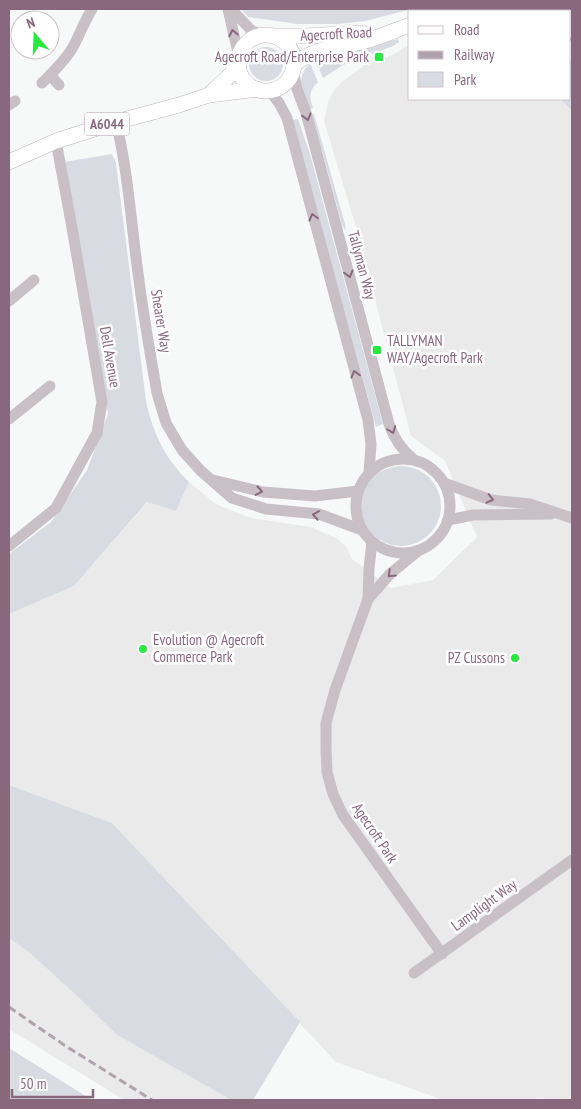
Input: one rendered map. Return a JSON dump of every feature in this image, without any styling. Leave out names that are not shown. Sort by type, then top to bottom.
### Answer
[{"type":"main road","name":"Agecroft Road","points":[[270,36],[347,35],[403,28]]},
{"type":"main road","name":"Agecroft Road","points":[[294,67],[301,58],[309,55],[329,48],[365,41],[403,28]]},
{"type":"main road","points":[[258,36],[270,36],[284,41],[290,48],[294,56],[294,67],[290,78],[284,84],[277,88],[263,90],[251,86],[242,76],[239,60],[244,46],[248,42],[258,36]]},
{"type":"main road","name":"A6044","points":[[209,95],[231,74],[239,60]]},
{"type":"main road","name":"A6044","points":[[9,162],[56,142],[209,95],[263,90]]},
{"type":"street","points":[[59,85],[46,79],[72,48],[84,21],[92,9]]},
{"type":"street","points":[[230,9],[252,31],[270,36]]},
{"type":"street","points":[[230,9],[239,60]]},
{"type":"street","name":"Tallyman Way","points":[[294,67],[297,89],[306,113],[389,424],[398,444],[414,460]]},
{"type":"street","points":[[263,90],[279,103],[287,118],[368,420],[371,444],[369,473]]},
{"type":"street","name":"Shearer Way","points":[[116,122],[130,200],[138,273],[159,401],[166,423],[182,450],[211,480],[232,498],[266,509],[319,514],[362,530]]},
{"type":"street","name":"Dell Avenue","points":[[9,546],[56,508],[97,433],[102,402],[56,142]]},
{"type":"street","points":[[9,301],[34,280]]},
{"type":"street","points":[[9,419],[50,386]]},
{"type":"street","points":[[368,600],[390,574],[418,551],[431,544],[442,533],[448,520],[449,494],[444,483],[436,473],[426,465],[414,460],[390,460],[379,465],[362,481],[356,504],[357,518],[362,530],[372,542],[386,550],[402,553],[418,551]]},
{"type":"street","points":[[211,480],[263,492],[315,496],[358,491]]},
{"type":"street","points":[[444,483],[490,500],[530,504],[572,518]]},
{"type":"street","points":[[448,520],[474,515],[561,514]]},
{"type":"street","points":[[368,600],[372,542]]},
{"type":"street","name":"Agecroft Park","points":[[368,600],[335,690],[326,723],[327,772],[343,815],[442,954]]},
{"type":"street","name":"Lamplight Way","points":[[414,973],[572,860]]},
{"type":"shaded area","points":[[408,45],[408,100],[561,100],[572,111],[572,1100],[550,1100],[543,1098],[522,1100],[443,1100],[336,1062],[112,823],[9,785],[9,614],[74,586],[148,502],[176,511],[189,482],[216,504],[251,518],[311,527],[338,539],[347,548],[352,559],[391,588],[433,580],[477,537],[445,461],[411,436],[355,224],[324,121],[329,99],[343,81],[365,65],[392,55]]},
{"type":"shaded area","points":[[9,938],[30,953],[117,1035],[231,1100],[124,1100],[9,1029]]},
{"type":"green space","points":[[241,9],[412,9],[365,21],[338,24],[297,24],[248,17]]},
{"type":"green space","points":[[398,39],[399,42],[393,46],[343,65],[323,78],[315,59]]},
{"type":"green space","points":[[266,47],[273,48],[278,52],[282,57],[282,71],[278,76],[273,80],[266,81],[259,80],[254,76],[250,71],[249,64],[250,57],[254,52],[259,48]]},
{"type":"green space","points":[[571,60],[572,61],[572,111],[561,100],[571,100]]},
{"type":"green space","points":[[310,63],[318,82],[311,94],[313,108],[307,110],[301,80],[302,74]]},
{"type":"green space","points":[[314,114],[346,231],[342,225],[310,115]]},
{"type":"green space","points":[[298,119],[310,154],[383,424],[376,427],[292,120]]},
{"type":"green space","points":[[112,154],[116,163],[146,401],[152,424],[161,445],[173,464],[189,482],[176,511],[147,502],[74,586],[9,614],[9,554],[51,522],[87,470],[108,414],[64,162]]},
{"type":"green space","points":[[393,466],[409,466],[430,477],[441,498],[441,514],[430,535],[409,546],[393,546],[379,540],[367,528],[361,514],[361,498],[367,484],[379,472]]},
{"type":"green space","points":[[9,785],[112,823],[300,1022],[253,1100],[231,1100],[117,1035],[30,953],[9,938]]},
{"type":"green space","points":[[9,1048],[92,1100],[9,1100]]},
{"type":"railway","points":[[9,1007],[64,1045],[152,1100]]},
{"type":"place","name":"Agecroft Road/Enterprise Park","points":[[379,57]]},
{"type":"place","name":"TALLYMAN WAY/Agecroft Park","points":[[377,350]]},
{"type":"place","name":"Evolution @ Agecroft Commerce Park","points":[[143,649]]},
{"type":"place","name":"PZ Cussons","points":[[515,658]]}]
